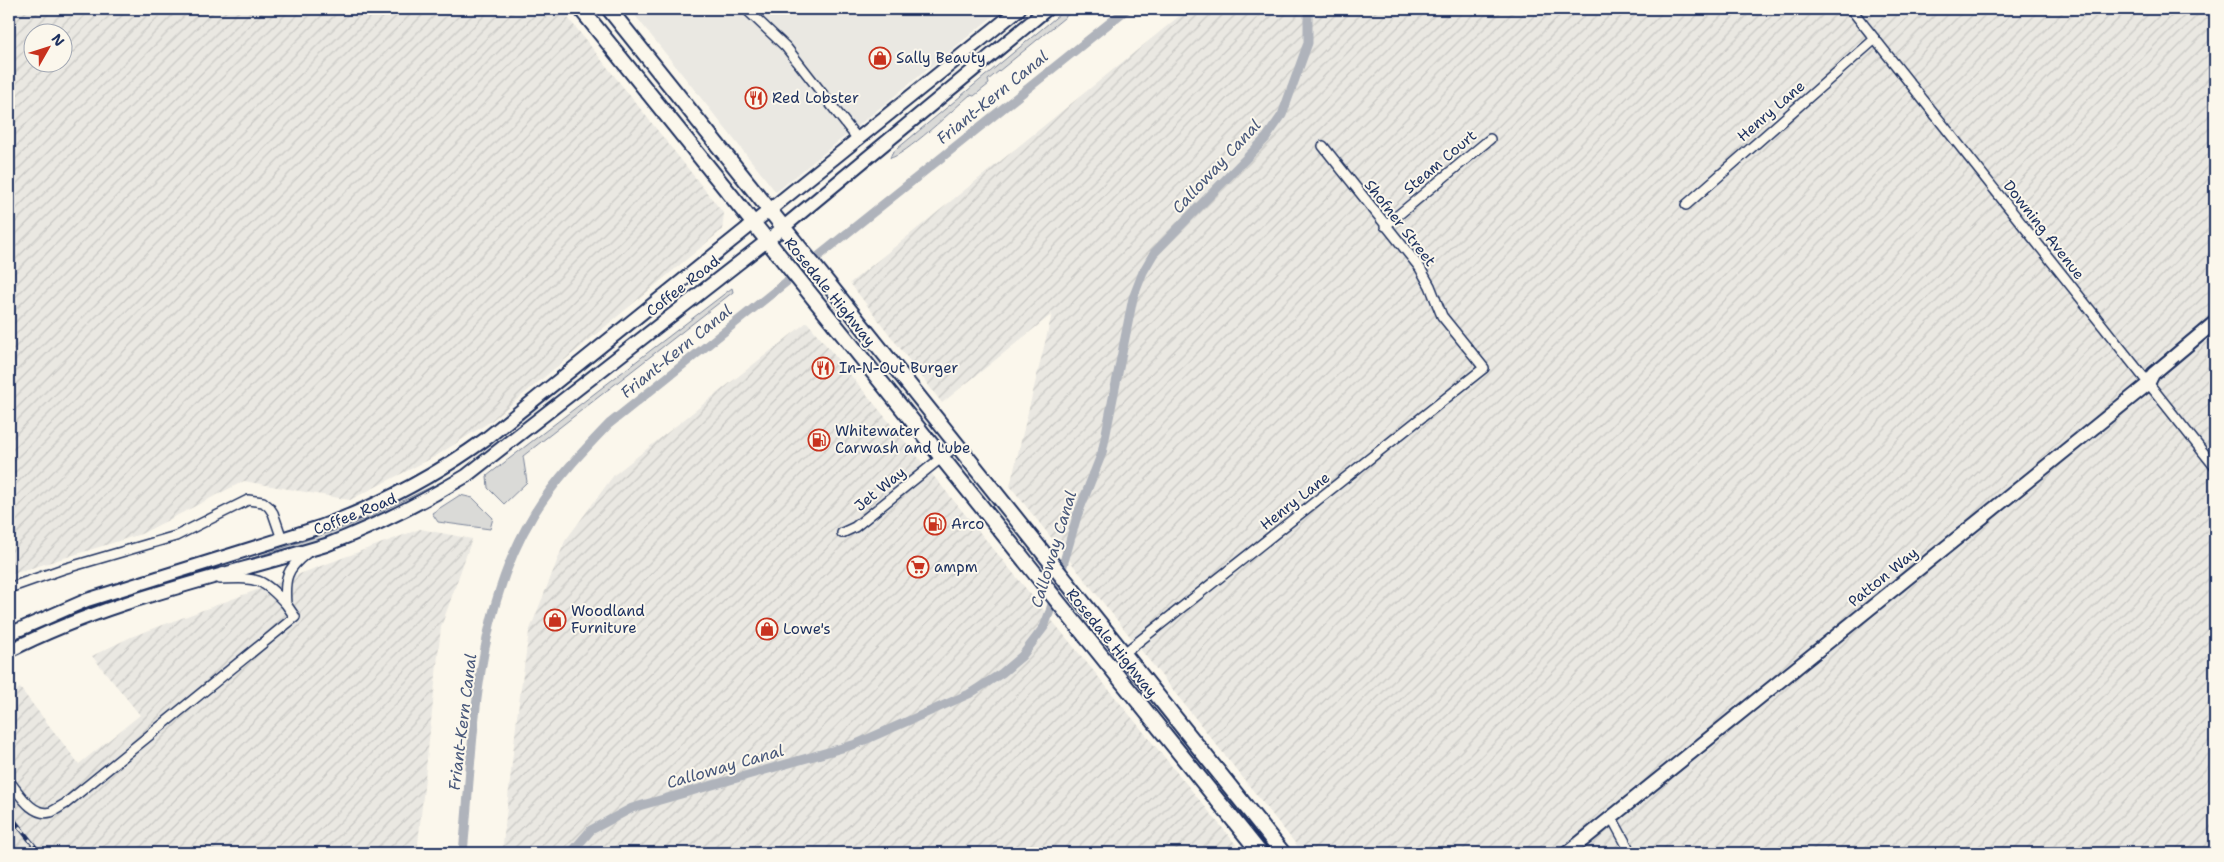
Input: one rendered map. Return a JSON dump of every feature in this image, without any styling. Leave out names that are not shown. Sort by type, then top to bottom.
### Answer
[{"type":"main road","name":"Rosedale Highway","points":[[581,9],[1043,584],[1072,604],[1124,654],[1283,853]]},
{"type":"main road","name":"Rosedale Highway","points":[[609,9],[1053,566],[1072,604],[1109,666],[1260,853]]},
{"type":"main road","name":"Coffee Road","points":[[9,634],[87,600],[320,527],[377,504],[456,460],[487,438],[1019,9]]},
{"type":"main road","name":"Coffee Road","points":[[9,651],[91,615],[128,602],[313,549],[387,520],[466,476],[768,240],[1046,9]]},
{"type":"main road","name":"Patton Way","points":[[1567,853],[2148,384],[2153,374],[2215,322]]},
{"type":"main road","points":[[1109,666],[1119,667],[1126,671],[1172,727],[1189,736]]},
{"type":"street","points":[[746,9],[786,47],[857,138]]},
{"type":"street","name":"Downing Avenue","points":[[1851,9],[2215,467]]},
{"type":"street","name":"Henry Lane","points":[[1686,205],[1875,39]]},
{"type":"street","name":"Steam Court","points":[[1384,226],[1490,138]]},
{"type":"street","name":"Shofner Street","points":[[1323,146],[1424,275],[1442,316],[1484,368]]},
{"type":"street","name":"Henry Lane","points":[[1124,654],[1484,368]]},
{"type":"street","name":"Jet Way","points":[[842,533],[855,527],[956,446]]},
{"type":"street","points":[[9,588],[63,568],[176,536],[248,500],[262,502],[269,507],[274,513],[282,539]]},
{"type":"street","name":"Coffee Road","points":[[286,604],[285,585],[288,572],[297,560],[313,549]]},
{"type":"street","name":"Coffee Road","points":[[9,781],[34,809],[42,812],[51,812],[65,804],[295,617],[286,604],[264,582],[254,578],[212,579]]},
{"type":"street","points":[[1612,818],[1621,830],[1631,853]]},
{"type":"shaded area","points":[[9,9],[561,9],[724,214],[722,230],[491,421],[436,456],[350,500],[244,481],[141,534],[9,575]]},
{"type":"shaded area","points":[[630,9],[1002,9],[776,192]]},
{"type":"shaded area","points":[[1066,9],[1075,9],[988,80],[989,84],[974,96],[970,95],[906,149],[890,158],[892,153]]},
{"type":"shaded area","points":[[1188,9],[2215,9],[2215,853],[1303,853],[1010,486],[1052,314],[942,403],[850,283]]},
{"type":"shaded area","points":[[732,288],[733,292],[523,456],[527,482],[504,504],[488,488],[487,476]]},
{"type":"shaded area","points":[[807,322],[1243,853],[502,853],[517,717],[529,632],[565,541],[614,475]]},
{"type":"shaded area","points":[[451,477],[452,479],[374,521],[306,546],[214,571],[368,518]]},
{"type":"shaded area","points":[[460,495],[473,498],[493,518],[490,529],[438,522],[432,513]]},
{"type":"shaded area","points":[[420,529],[472,539],[441,627],[417,853],[9,853],[9,695],[20,688],[79,764],[140,715],[92,656],[131,637]]},
{"type":"waterway","name":"Friant-Kern Canal","points":[[463,853],[474,723],[488,635],[499,593],[514,552],[534,514],[560,478],[609,424],[1127,9]]},
{"type":"waterway","name":"Calloway Canal","points":[[571,853],[591,830],[632,808],[856,744],[969,694],[1002,673],[1022,656],[1044,627],[1077,516],[1102,453],[1133,298],[1143,272],[1154,253],[1266,138],[1282,115],[1308,43],[1308,9]]},
{"type":"railway","points":[[9,814],[40,853]]},
{"type":"place","name":"Sally Beauty","points":[[880,58]]},
{"type":"place","name":"Red Lobster","points":[[756,98]]},
{"type":"place","name":"In-N-Out Burger","points":[[823,368]]},
{"type":"place","name":"Whitewater Carwash and Lube","points":[[819,440]]},
{"type":"place","name":"Arco","points":[[935,524]]},
{"type":"place","name":"ampm","points":[[918,567]]},
{"type":"place","name":"Woodland Furniture","points":[[555,620]]},
{"type":"place","name":"Lowe's","points":[[767,629]]}]
